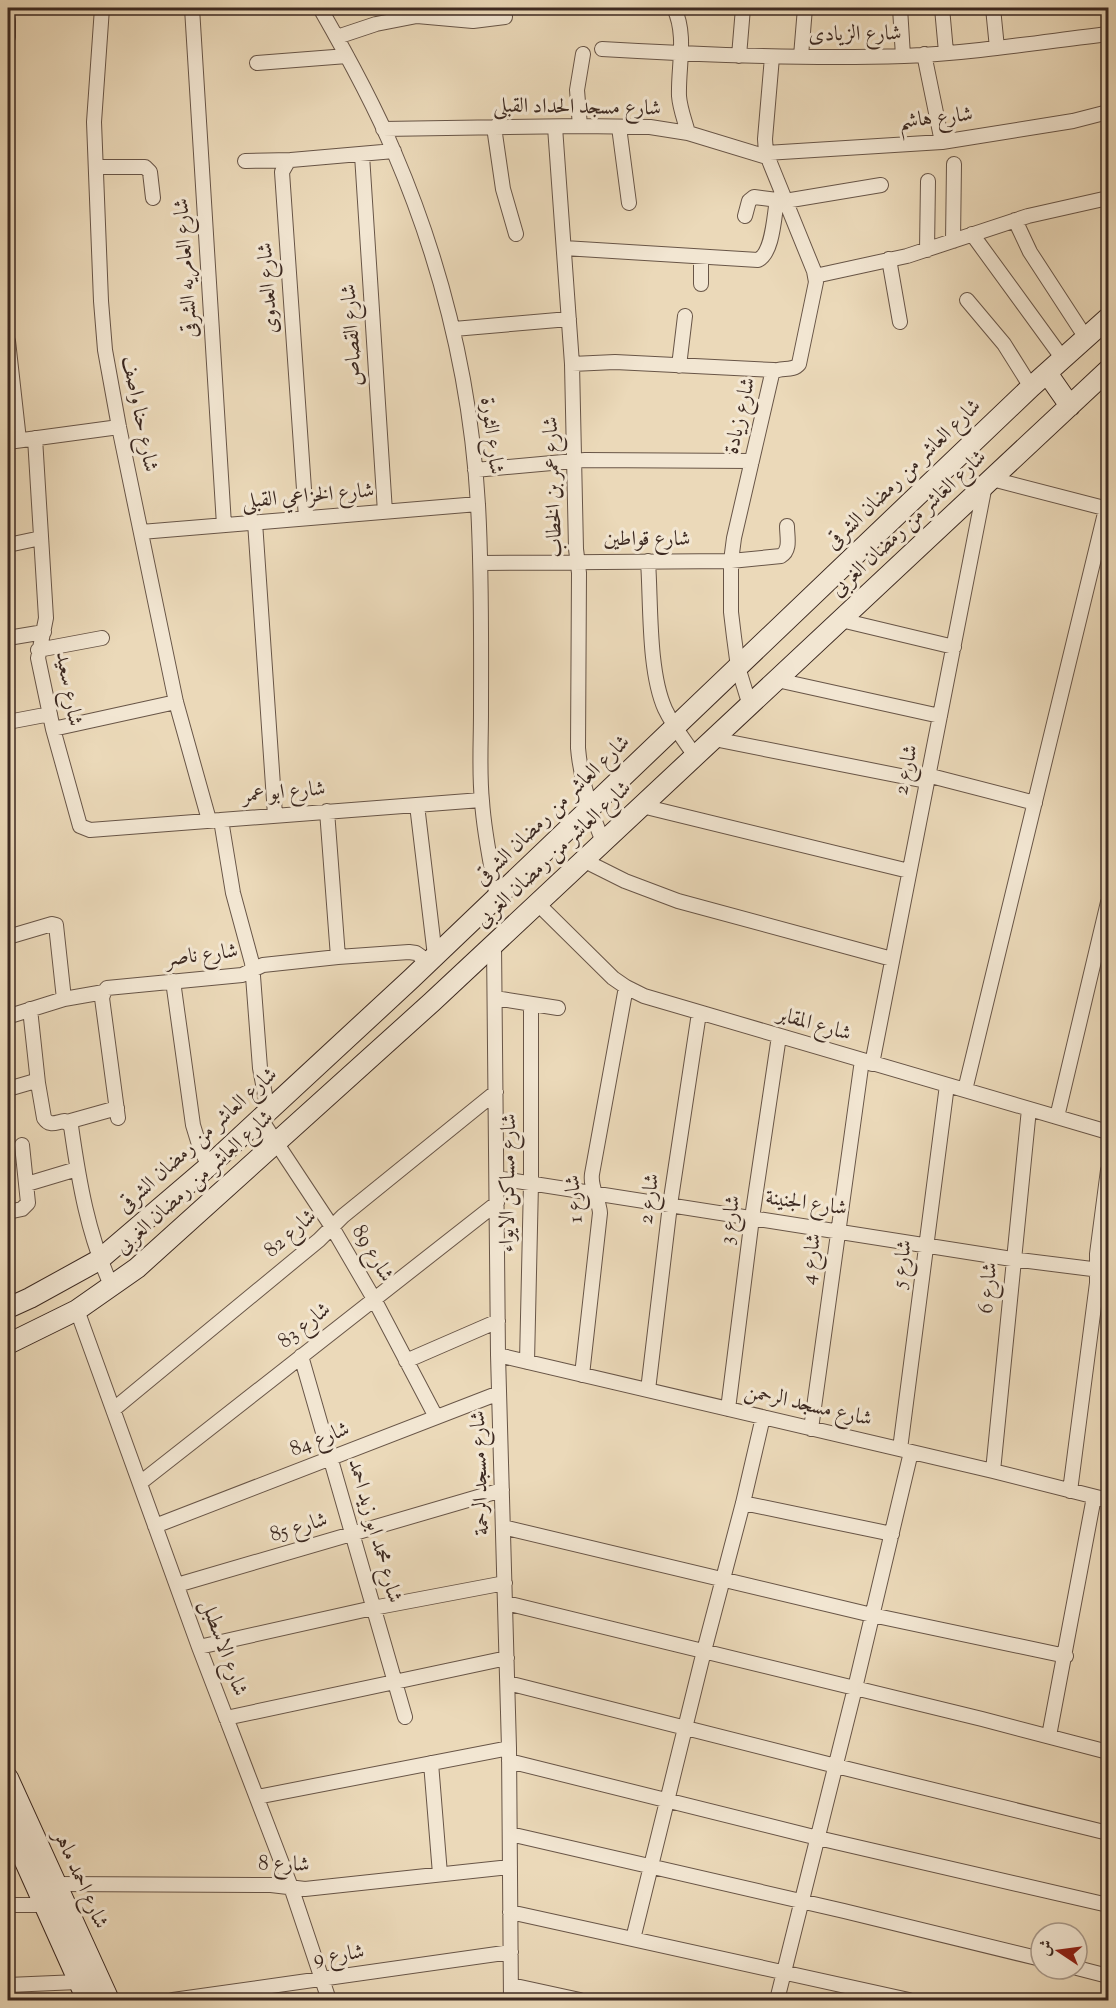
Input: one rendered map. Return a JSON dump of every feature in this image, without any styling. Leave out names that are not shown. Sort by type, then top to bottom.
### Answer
[{"type":"street","name":"شارع حنا واصف","points":[[102,8],[95,93],[102,326],[119,427],[176,702],[215,820],[253,970],[264,1115]]},
{"type":"street","name":"شارع العامريه الشرقى","points":[[192,8],[224,525]]},
{"type":"street","name":"شارع الثورة","points":[[321,8],[394,151],[427,239],[454,329],[470,422],[478,504],[481,562],[481,800],[497,897]]},
{"type":"street","points":[[674,8],[678,20],[682,53],[679,97],[688,133]]},
{"type":"street","points":[[739,56],[743,8]]},
{"type":"street","points":[[801,56],[805,8]]},
{"type":"street","points":[[900,8],[903,56]]},
{"type":"street","points":[[942,8],[946,52]]},
{"type":"street","points":[[993,8],[997,48]]},
{"type":"street","points":[[337,37],[376,24],[417,16],[473,21],[505,17]]},
{"type":"street","points":[[8,21],[8,37]]},
{"type":"street","name":"شارع الزيادى","points":[[602,49],[772,57],[903,56],[997,48],[1108,34]]},
{"type":"street","points":[[580,126],[577,90],[583,54]]},
{"type":"street","points":[[924,54],[942,142]]},
{"type":"street","points":[[257,63],[347,56]]},
{"type":"street","name":"شارع زيادة","points":[[750,706],[738,667],[730,612],[734,538],[774,370],[794,368],[799,364],[815,288],[815,276],[781,201],[766,155],[765,139],[772,57]]},
{"type":"street","name":"شارع هاشم","points":[[766,155],[942,142],[1073,121],[1108,112]]},
{"type":"street","name":"شارع مسجد الحداد القبلى","points":[[383,129],[555,126],[663,128],[766,155]]},
{"type":"street","name":"شارع عمر بن الخطاب","points":[[555,126],[572,363],[573,460],[579,573],[580,768],[589,809],[603,842]]},
{"type":"street","points":[[494,127],[503,189],[516,234]]},
{"type":"street","points":[[619,127],[629,203]]},
{"type":"street","points":[[245,161],[291,160],[394,151]]},
{"type":"street","name":"شارع القصاص","points":[[362,155],[385,512]]},
{"type":"street","name":"شارع العدوى","points":[[291,160],[284,168],[282,177],[306,518]]},
{"type":"street","points":[[953,241],[954,164]]},
{"type":"street","points":[[96,167],[145,167],[150,172],[153,198]]},
{"type":"street","points":[[927,250],[928,181]]},
{"type":"street","points":[[745,216],[751,198],[781,201],[881,185]]},
{"type":"street","points":[[815,276],[927,250],[1015,220],[1108,198]]},
{"type":"street","points":[[564,248],[754,261],[763,258],[768,250],[781,201]]},
{"type":"street","points":[[1015,220],[1030,252],[1086,338]]},
{"type":"street","points":[[972,234],[1063,358]]},
{"type":"street","points":[[701,257],[701,284]]},
{"type":"street","points":[[890,259],[900,322]]},
{"type":"street","points":[[967,300],[1004,344],[1031,387]]},
{"type":"street","points":[[679,366],[685,316]]},
{"type":"street","name":"شارع العاشر من رمضان الشرقى","points":[[8,1308],[99,1260],[209,1166],[411,979],[1031,387],[1108,318]]},
{"type":"street","points":[[454,329],[569,319]]},
{"type":"street","points":[[8,340],[13,441],[119,427]]},
{"type":"street","points":[[572,363],[615,362],[774,370]]},
{"type":"street","name":"شارع العاشر من رمضان الغربى","points":[[8,1344],[78,1310],[138,1268],[432,1002],[1108,370]]},
{"type":"street","points":[[1047,373],[1070,406]]},
{"type":"street","name":"شارع سعيد","points":[[35,438],[46,611],[38,658],[53,729],[77,821],[80,826],[90,830]]},
{"type":"street","points":[[475,470],[573,460],[752,461]]},
{"type":"street","points":[[965,1090],[1108,509],[989,482]]},
{"type":"street","name":"شارع 2","points":[[867,1062],[892,959],[926,778],[989,482]]},
{"type":"street","name":"شارع الخزاعي القبلى","points":[[141,532],[478,504]]},
{"type":"street","points":[[255,522],[275,815]]},
{"type":"street","name":"شارع قواطين","points":[[481,562],[731,561],[784,554],[788,548],[787,526]]},
{"type":"street","points":[[8,545],[41,538]]},
{"type":"street","points":[[648,561],[656,678],[665,709],[695,756]]},
{"type":"street","points":[[842,621],[954,647]]},
{"type":"street","points":[[8,638],[44,632]]},
{"type":"street","points":[[38,650],[102,638]]},
{"type":"street","points":[[777,680],[940,716]]},
{"type":"street","points":[[53,729],[176,702]]},
{"type":"street","points":[[8,722],[50,714]]},
{"type":"street","points":[[714,739],[926,778],[1035,803]]},
{"type":"street","name":"شارع ابو عمر","points":[[90,830],[481,800]]},
{"type":"street","points":[[417,805],[432,959]]},
{"type":"street","points":[[642,806],[909,871]]},
{"type":"street","points":[[327,811],[338,957]]},
{"type":"street","points":[[583,860],[625,881],[678,901],[892,959]]},
{"type":"street","points":[[527,868],[542,899]]},
{"type":"street","name":"شارع المقابر","points":[[542,899],[600,966],[626,987],[653,1000],[1108,1132]]},
{"type":"street","points":[[1057,1117],[1108,902]]},
{"type":"street","points":[[8,937],[52,924],[56,926],[64,999]]},
{"type":"street","name":"شارع مسجد الرحمة","points":[[494,944],[498,1355],[508,1683],[511,2001]]},
{"type":"street","name":"شارع ناصر","points":[[8,1013],[13,1015],[64,999],[104,992],[112,986],[242,975],[263,965],[409,951],[432,959]]},
{"type":"street","points":[[411,979],[432,1002]]},
{"type":"street","points":[[173,981],[193,1125],[209,1166]]},
{"type":"street","name":"شارع 1","points":[[582,1375],[600,1213],[591,1174],[626,987]]},
{"type":"street","points":[[30,1009],[38,1083],[46,1121],[54,1124],[118,1113],[102,998],[104,992]]},
{"type":"street","points":[[495,998],[558,1008]]},
{"type":"street","name":"شارع مساكن الايواء","points":[[526,1362],[531,1183],[531,1005]]},
{"type":"street","name":"شارع 2","points":[[648,1390],[670,1205],[699,1013]]},
{"type":"street","name":"شارع 3","points":[[728,1409],[752,1218],[779,1036]]},
{"type":"street","name":"شارع 4","points":[[812,1429],[837,1230],[867,1062]]},
{"type":"street","points":[[8,1089],[32,1082],[38,1083]]},
{"type":"street","name":"شارع 5","points":[[777,2001],[892,1534],[905,1450],[926,1245],[947,1085]]},
{"type":"street","name":"شارع 82","points":[[114,1409],[496,1092]]},
{"type":"street","name":"شارع 6","points":[[993,1471],[1012,1259],[1029,1109]]},
{"type":"street","name":"شارع 89","points":[[264,1115],[277,1142],[332,1227],[374,1299],[436,1417]]},
{"type":"street","points":[[67,1122],[71,1126],[87,1218],[99,1260],[112,1287]]},
{"type":"street","points":[[8,1212],[22,1209],[28,1203],[22,1146]]},
{"type":"street","points":[[27,1184],[77,1168]]},
{"type":"street","points":[[1070,1491],[1097,1283],[1103,1270],[1097,1254],[1108,1170]]},
{"type":"street","name":"شارع الجنينة","points":[[497,1178],[1012,1259],[1103,1270]]},
{"type":"street","name":"شارع 83","points":[[140,1483],[497,1203]]},
{"type":"street","name":"شارع الاسطبل","points":[[78,1310],[199,1647],[291,1887],[329,2001]]},
{"type":"street","points":[[406,1361],[498,1321]]},
{"type":"street","name":"شارع مسجد الرحمن","points":[[498,1355],[1108,1500]]},
{"type":"street","name":"شارع محمد ابو زيد احمد","points":[[301,1356],[405,1717]]},
{"type":"street","name":"شارع 84","points":[[155,1526],[499,1393]]},
{"type":"street","points":[[633,1939],[763,1417]]},
{"type":"street","name":"شارع 85","points":[[177,1585],[502,1491]]},
{"type":"street","points":[[1049,1736],[1066,1656],[1094,1497]]},
{"type":"street","points":[[743,1503],[892,1534]]},
{"type":"street","points":[[503,1527],[872,1615],[1066,1656]]},
{"type":"street","points":[[199,1647],[373,1608],[505,1583]]},
{"type":"street","points":[[506,1604],[1108,1752]]},
{"type":"street","points":[[226,1718],[507,1658]]},
{"type":"street","points":[[508,1683],[1108,1833]]},
{"type":"street","points":[[257,1797],[430,1763],[509,1754],[667,1800],[818,1838],[1108,1905]]},
{"type":"street","points":[[430,1763],[440,1874]]},
{"type":"street","name":"شارع احمد ماهر","points":[[8,1778],[109,2001]]},
{"type":"street","name":"شارع احمد ماهر","points":[[8,1827],[87,2001]]},
{"type":"street","points":[[510,1834],[1029,1956]]},
{"type":"street","name":"شارع 8","points":[[55,1884],[271,1885],[311,1889],[510,1867]]},
{"type":"street","points":[[8,1905],[64,1905]]},
{"type":"street","points":[[510,1912],[909,2001]]},
{"type":"street","name":"شارع 9","points":[[173,2001],[511,1953]]},
{"type":"street","points":[[1089,1971],[1108,1976]]},
{"type":"street","points":[[8,1985],[78,1982]]},
{"type":"street","points":[[511,1985],[580,2001]]}]
